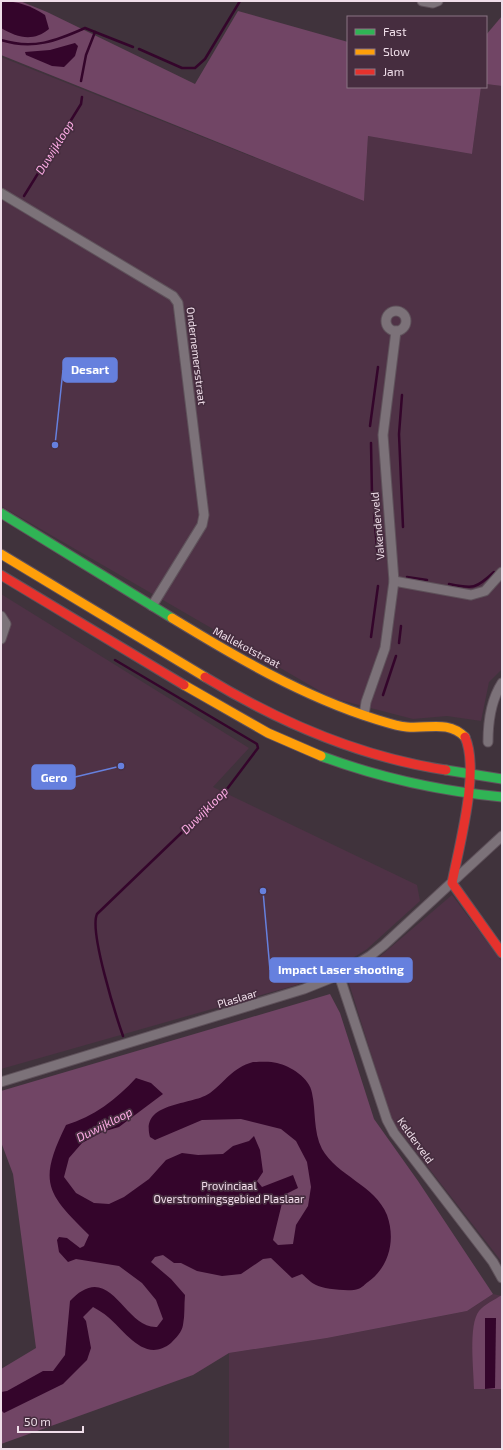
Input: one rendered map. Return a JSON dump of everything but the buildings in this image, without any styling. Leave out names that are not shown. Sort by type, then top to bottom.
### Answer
[{"type":"main road","name":"Mallekotstraat","points":[[1,513],[233,655],[326,701],[364,715],[409,727],[437,725],[458,731],[464,736],[469,744],[468,793]]},
{"type":"main road","points":[[1,554],[229,692],[300,728],[338,744],[410,765],[502,779]]},
{"type":"main road","points":[[1,575],[216,705],[286,742],[331,760],[384,776],[468,793],[502,796]]},
{"type":"main road","points":[[468,793],[452,883],[502,953]]},
{"type":"street","points":[[422,1],[433,3],[438,1]]},
{"type":"street","name":"Ondernemersstraat","points":[[1,193],[173,296],[178,303],[204,515],[202,525],[152,606]]},
{"type":"street","name":"Vakenderveld","points":[[364,715],[366,702],[385,648],[394,581],[383,435],[396,331]]},
{"type":"street","points":[[394,581],[471,595],[485,591],[502,572]]},
{"type":"street","points":[[1,616],[6,624],[1,639]]},
{"type":"street","points":[[488,742],[488,726],[491,713],[502,683]]},
{"type":"street","name":"Plaslaar","points":[[1,1082],[304,989],[339,975],[384,945],[502,836]]},
{"type":"street","name":"Kelderveld","points":[[339,975],[387,1120],[394,1133],[494,1262],[502,1278]]},
{"type":"shaded area","points":[[1,57],[364,201],[368,136],[472,154],[481,88],[487,88],[487,84],[502,86],[502,669],[489,682],[481,721],[447,716],[413,719],[332,698],[1,506]]},
{"type":"shaded area","points":[[1,594],[249,748],[213,787],[417,885],[420,901],[367,949],[332,971],[293,986],[1,1069]]},
{"type":"shaded area","points":[[452,895],[502,962],[502,1262],[392,1121],[349,983]]},
{"type":"shaded area","points":[[493,1294],[502,1296],[502,1449],[229,1449],[229,1353],[327,1338],[467,1311]]},
{"type":"green space","points":[[1,1],[20,1],[47,12],[195,84],[238,11],[347,42],[347,88],[481,88],[472,154],[368,136],[364,201],[1,55]]},
{"type":"green space","points":[[502,16],[502,86],[487,84],[487,34]]},
{"type":"green space","name":"Provinciaal Overstromingsgebied Plaslaar","points":[[330,994],[340,1013],[374,1119],[418,1181],[493,1294],[467,1311],[327,1338],[229,1353],[193,1375],[1,1444],[1,1369],[36,1348],[13,1174],[1,1142],[1,1091]]},
{"type":"green space","points":[[502,1295],[502,1389],[474,1389],[473,1337],[476,1318],[479,1311],[484,1306]]},
{"type":"water","points":[[1,1],[19,3],[40,12],[45,15],[49,29],[37,36],[25,37],[13,34],[1,28]]},
{"type":"water","points":[[75,43],[78,46],[75,56],[64,67],[52,66],[26,55],[25,52],[50,50]]},
{"type":"water","points":[[253,1062],[271,1062],[288,1067],[308,1082],[312,1093],[317,1135],[322,1149],[337,1166],[374,1196],[387,1215],[391,1234],[389,1252],[381,1269],[361,1288],[354,1290],[343,1290],[331,1289],[312,1283],[302,1274],[292,1278],[271,1258],[263,1259],[241,1274],[222,1276],[197,1271],[181,1263],[174,1263],[163,1255],[155,1257],[151,1262],[171,1279],[185,1295],[182,1328],[173,1341],[162,1349],[153,1350],[144,1348],[136,1344],[106,1316],[93,1307],[83,1317],[86,1321],[91,1348],[87,1360],[63,1384],[4,1413],[1,1410],[1,1392],[7,1391],[43,1371],[53,1371],[65,1355],[70,1301],[80,1292],[93,1287],[103,1289],[112,1295],[137,1320],[146,1325],[157,1327],[163,1319],[156,1300],[142,1283],[119,1266],[76,1259],[68,1262],[59,1252],[57,1240],[59,1237],[67,1238],[80,1248],[84,1246],[89,1235],[63,1208],[55,1197],[51,1186],[50,1174],[52,1160],[57,1144],[66,1125],[86,1117],[113,1100],[136,1078],[151,1083],[163,1094],[119,1127],[102,1132],[82,1143],[69,1158],[64,1177],[76,1193],[94,1203],[109,1204],[124,1197],[149,1179],[166,1160],[182,1153],[198,1155],[223,1154],[233,1146],[249,1141],[254,1136],[260,1150],[263,1172],[257,1181],[262,1187],[293,1175],[298,1188],[284,1195],[273,1240],[278,1245],[293,1244],[296,1225],[308,1206],[311,1187],[307,1162],[296,1141],[281,1129],[241,1119],[202,1120],[155,1140],[150,1137],[149,1125],[153,1117],[160,1111],[170,1106],[202,1097],[210,1093],[234,1071]]},
{"type":"water","points":[[485,1318],[496,1318],[495,1388],[485,1389]]},
{"type":"waterway","name":"Duwijkloop","points":[[139,49],[182,68],[195,68],[205,59],[240,1]]},
{"type":"waterway","points":[[1,40],[13,43],[34,44],[44,43],[64,37],[85,28],[95,32]]},
{"type":"waterway","name":"Duwijkloop","points":[[81,81],[86,55],[95,32],[133,47]]},
{"type":"waterway","name":"Duwijkloop","points":[[24,196],[81,104],[82,97]]},
{"type":"waterway","points":[[370,426],[378,367]]},
{"type":"waterway","points":[[402,395],[399,434],[403,527]]},
{"type":"waterway","points":[[371,443],[372,496]]},
{"type":"waterway","points":[[374,513],[378,560]]},
{"type":"waterway","points":[[449,584],[464,587],[478,585],[494,572]]},
{"type":"waterway","points":[[407,577],[427,580]]},
{"type":"waterway","points":[[371,637],[378,586]]},
{"type":"waterway","points":[[399,643],[401,626]]},
{"type":"waterway","points":[[383,695],[396,656]]},
{"type":"waterway","name":"Duwijkloop","points":[[115,660],[257,744],[258,748],[227,789],[97,914],[97,937],[104,974],[123,1036]]},
{"type":"traffic: fast","points":[[1,513],[172,618]]},
{"type":"traffic: fast","points":[[321,756],[365,771],[410,782],[456,791],[502,797]]},
{"type":"traffic: fast","points":[[446,770],[502,779]]},
{"type":"traffic: slow","points":[[1,554],[205,677]]},
{"type":"traffic: slow","points":[[172,618],[245,661],[321,699],[348,710],[399,726],[445,727],[452,729],[465,737]]},
{"type":"traffic: slow","points":[[184,685],[268,733],[321,756]]},
{"type":"traffic: jam","points":[[1,575],[184,685]]},
{"type":"traffic: jam","points":[[205,677],[262,709],[321,736],[382,756],[446,770]]},
{"type":"traffic: jam","points":[[465,737],[469,752],[469,788],[467,809],[452,883],[502,953]]},
{"type":"place","name":"Desart","points":[[55,445]]},
{"type":"place","name":"Gero","points":[[121,766]]},
{"type":"place","name":"Impact Laser shooting","points":[[263,891]]}]
